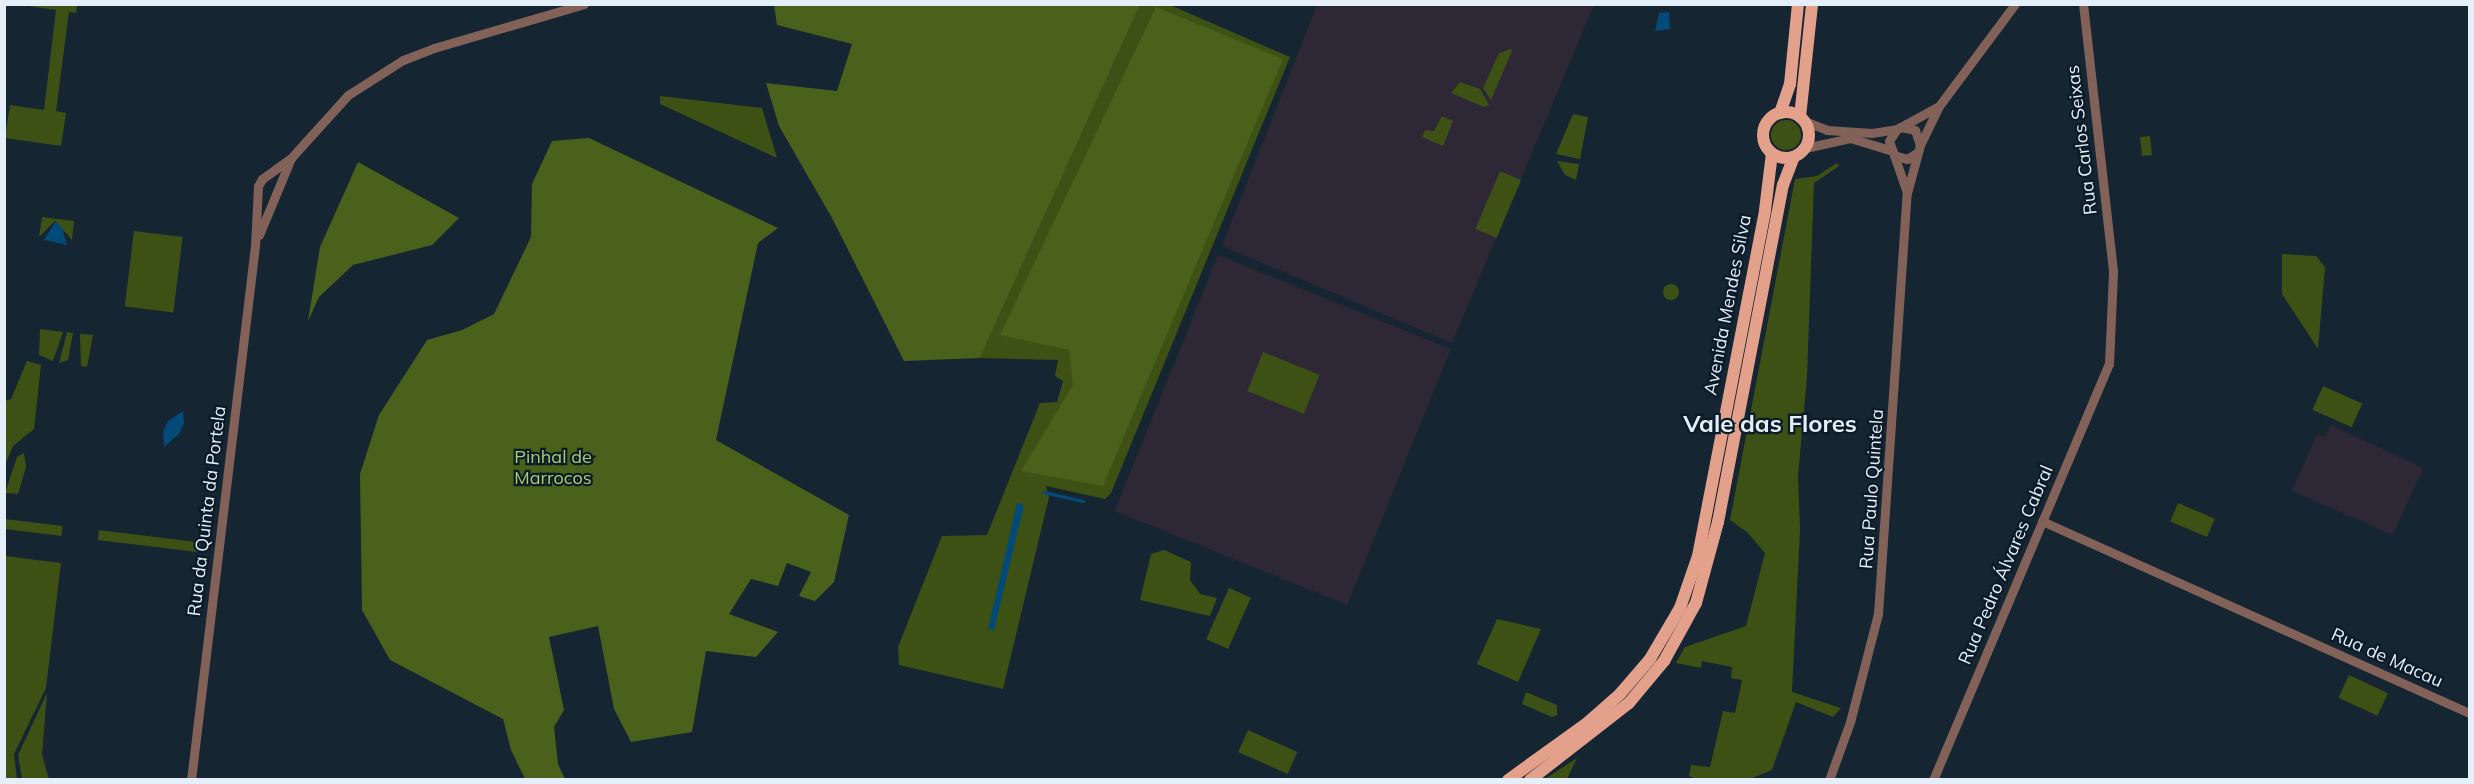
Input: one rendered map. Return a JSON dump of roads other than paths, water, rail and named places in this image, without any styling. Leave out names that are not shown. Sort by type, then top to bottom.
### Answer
[{"type":"main road","name":"Avenida Mendes Silva","points":[[1508,780],[1586,724],[1620,694],[1650,659],[1680,608],[1698,556],[1765,210],[1772,153],[1764,132],[1769,121],[1780,113],[1790,84],[1798,4]]},
{"type":"main road","points":[[1805,148],[1809,134],[1802,119],[1812,4]]},
{"type":"main road","points":[[1780,113],[1802,119]]},
{"type":"main road","name":"Avenida Mendes Silva","points":[[1530,780],[1629,703],[1677,640],[1696,603],[1718,522],[1783,185],[1794,157],[1805,148]]},
{"type":"main road","points":[[1772,153],[1794,157]]},
{"type":"street","points":[[267,177],[275,190],[265,196],[259,191],[260,181],[291,158],[348,95],[403,60],[584,4]]},
{"type":"street","points":[[1892,152],[1888,141],[1898,128],[1939,105],[2015,4]]},
{"type":"street","name":"Rua Carlos Seixas","points":[[2083,4],[2114,271],[2109,364]]},
{"type":"street","name":"Rua Paulo Quintela","points":[[1829,780],[1850,722],[1878,614],[1907,193],[1920,148],[1939,105]]},
{"type":"street","points":[[1802,119],[1842,132],[1898,128],[1915,130],[1920,148],[1907,159],[1870,141],[1850,138],[1805,148]]},
{"type":"street","name":"Rua Paulo Quintela","points":[[1892,152],[1907,193]]},
{"type":"street","name":"Rua da Quinta da Portela","points":[[255,246],[275,190],[291,158]]},
{"type":"street","name":"Rua da Quinta da Portela","points":[[191,780],[255,246],[259,191]]},
{"type":"street","name":"Rua Pedro Álvares Cabral","points":[[1933,780],[2109,364]]},
{"type":"street","name":"Rua de Macau","points":[[2042,521],[2469,713]]},
{"type":"water","points":[[1669,12],[1670,29],[1655,31],[1659,13]]},
{"type":"water","points":[[55,222],[62,227],[67,245],[44,240]]},
{"type":"water","points":[[183,411],[184,423],[179,434],[164,447],[163,431],[168,421]]},
{"type":"water","points":[[1017,503],[1024,505],[994,630],[988,629]]},
{"type":"waterway","points":[[1043,492],[1083,501]]},
{"type":"district","name":"Vale das Flores","points":[[1770,424]]},
{"type":"park label","name":"Pinhal de Marrocos","points":[[553,468]]}]
